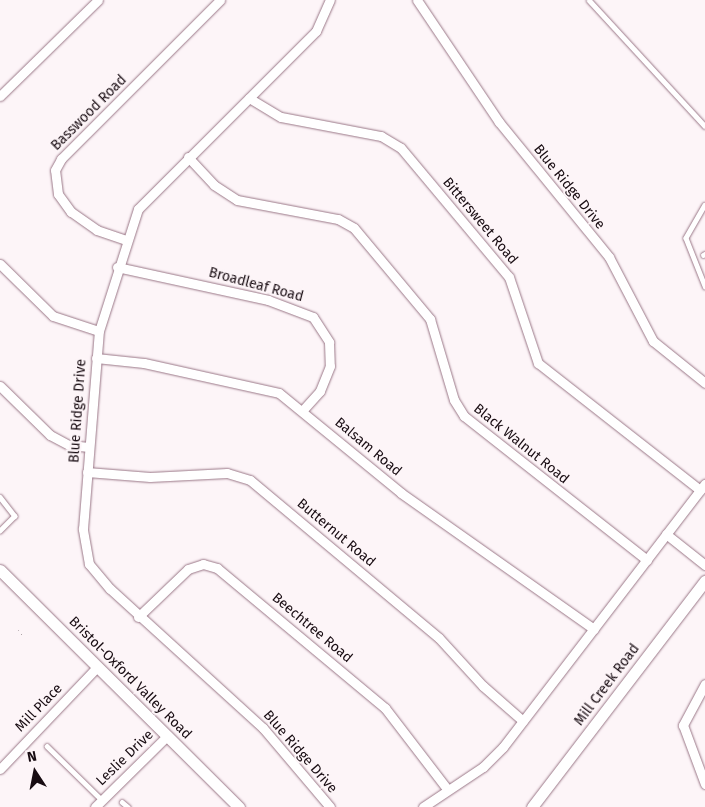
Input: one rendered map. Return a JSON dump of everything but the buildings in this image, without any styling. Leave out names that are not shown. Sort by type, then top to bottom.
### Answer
[{"type":"main road","name":"Bristol-Oxford Valley Road","points":[[0,570],[239,807]]},
{"type":"main road","name":"Mill Creek Road","points":[[532,807],[705,581]]},
{"type":"street","points":[[0,96],[98,0]]},
{"type":"street","name":"Basswood Road","points":[[126,240],[97,230],[71,212],[58,194],[55,170],[61,159],[220,0]]},
{"type":"street","name":"Blue Ridge Drive","points":[[330,0],[316,31],[142,202],[126,240],[99,331],[87,472],[86,554],[98,576],[138,616],[263,728],[330,807]]},
{"type":"street","name":"Blue Ridge Drive","points":[[417,0],[499,122],[609,258],[653,341],[705,383]]},
{"type":"street","name":"Bittersweet Road","points":[[249,98],[281,117],[381,136],[401,148],[509,278],[532,352],[544,370],[703,487]]},
{"type":"street","name":"Black Walnut Road","points":[[188,157],[214,185],[237,200],[338,219],[354,228],[430,318],[452,393],[464,416],[647,560]]},
{"type":"street","points":[[0,264],[53,316],[99,331]]},
{"type":"street","name":"Broadleaf Road","points":[[117,267],[268,300],[313,317],[329,342],[330,366],[320,391],[303,410]]},
{"type":"street","name":"Balsam Road","points":[[96,358],[144,363],[268,389],[303,410],[401,493],[594,629]]},
{"type":"street","points":[[0,386],[50,435],[69,445],[89,447]]},
{"type":"street","name":"Butternut Road","points":[[87,472],[150,477],[227,473],[250,480],[439,638],[483,686],[523,721]]},
{"type":"street","points":[[423,807],[490,761],[523,721],[703,487]]},
{"type":"street","points":[[666,534],[705,565]]},
{"type":"street","name":"Beechtree Road","points":[[138,616],[188,568],[203,564],[217,568],[385,708],[448,790]]},
{"type":"street","name":"Mill Place","points":[[0,769],[97,667]]},
{"type":"street","points":[[705,684],[683,725],[705,784]]},
{"type":"street","name":"Leslie Drive","points":[[95,807],[105,803],[167,736]]},
{"type":"lane","points":[[589,0],[705,126]]},
{"type":"lane","points":[[705,205],[686,238],[705,286]]},
{"type":"lane","points":[[0,497],[15,516],[0,531]]},
{"type":"lane","points":[[47,746],[105,803]]},
{"type":"lane","points":[[122,802],[128,807]]},
{"type":"path","points":[[18,630],[24,636]]}]
